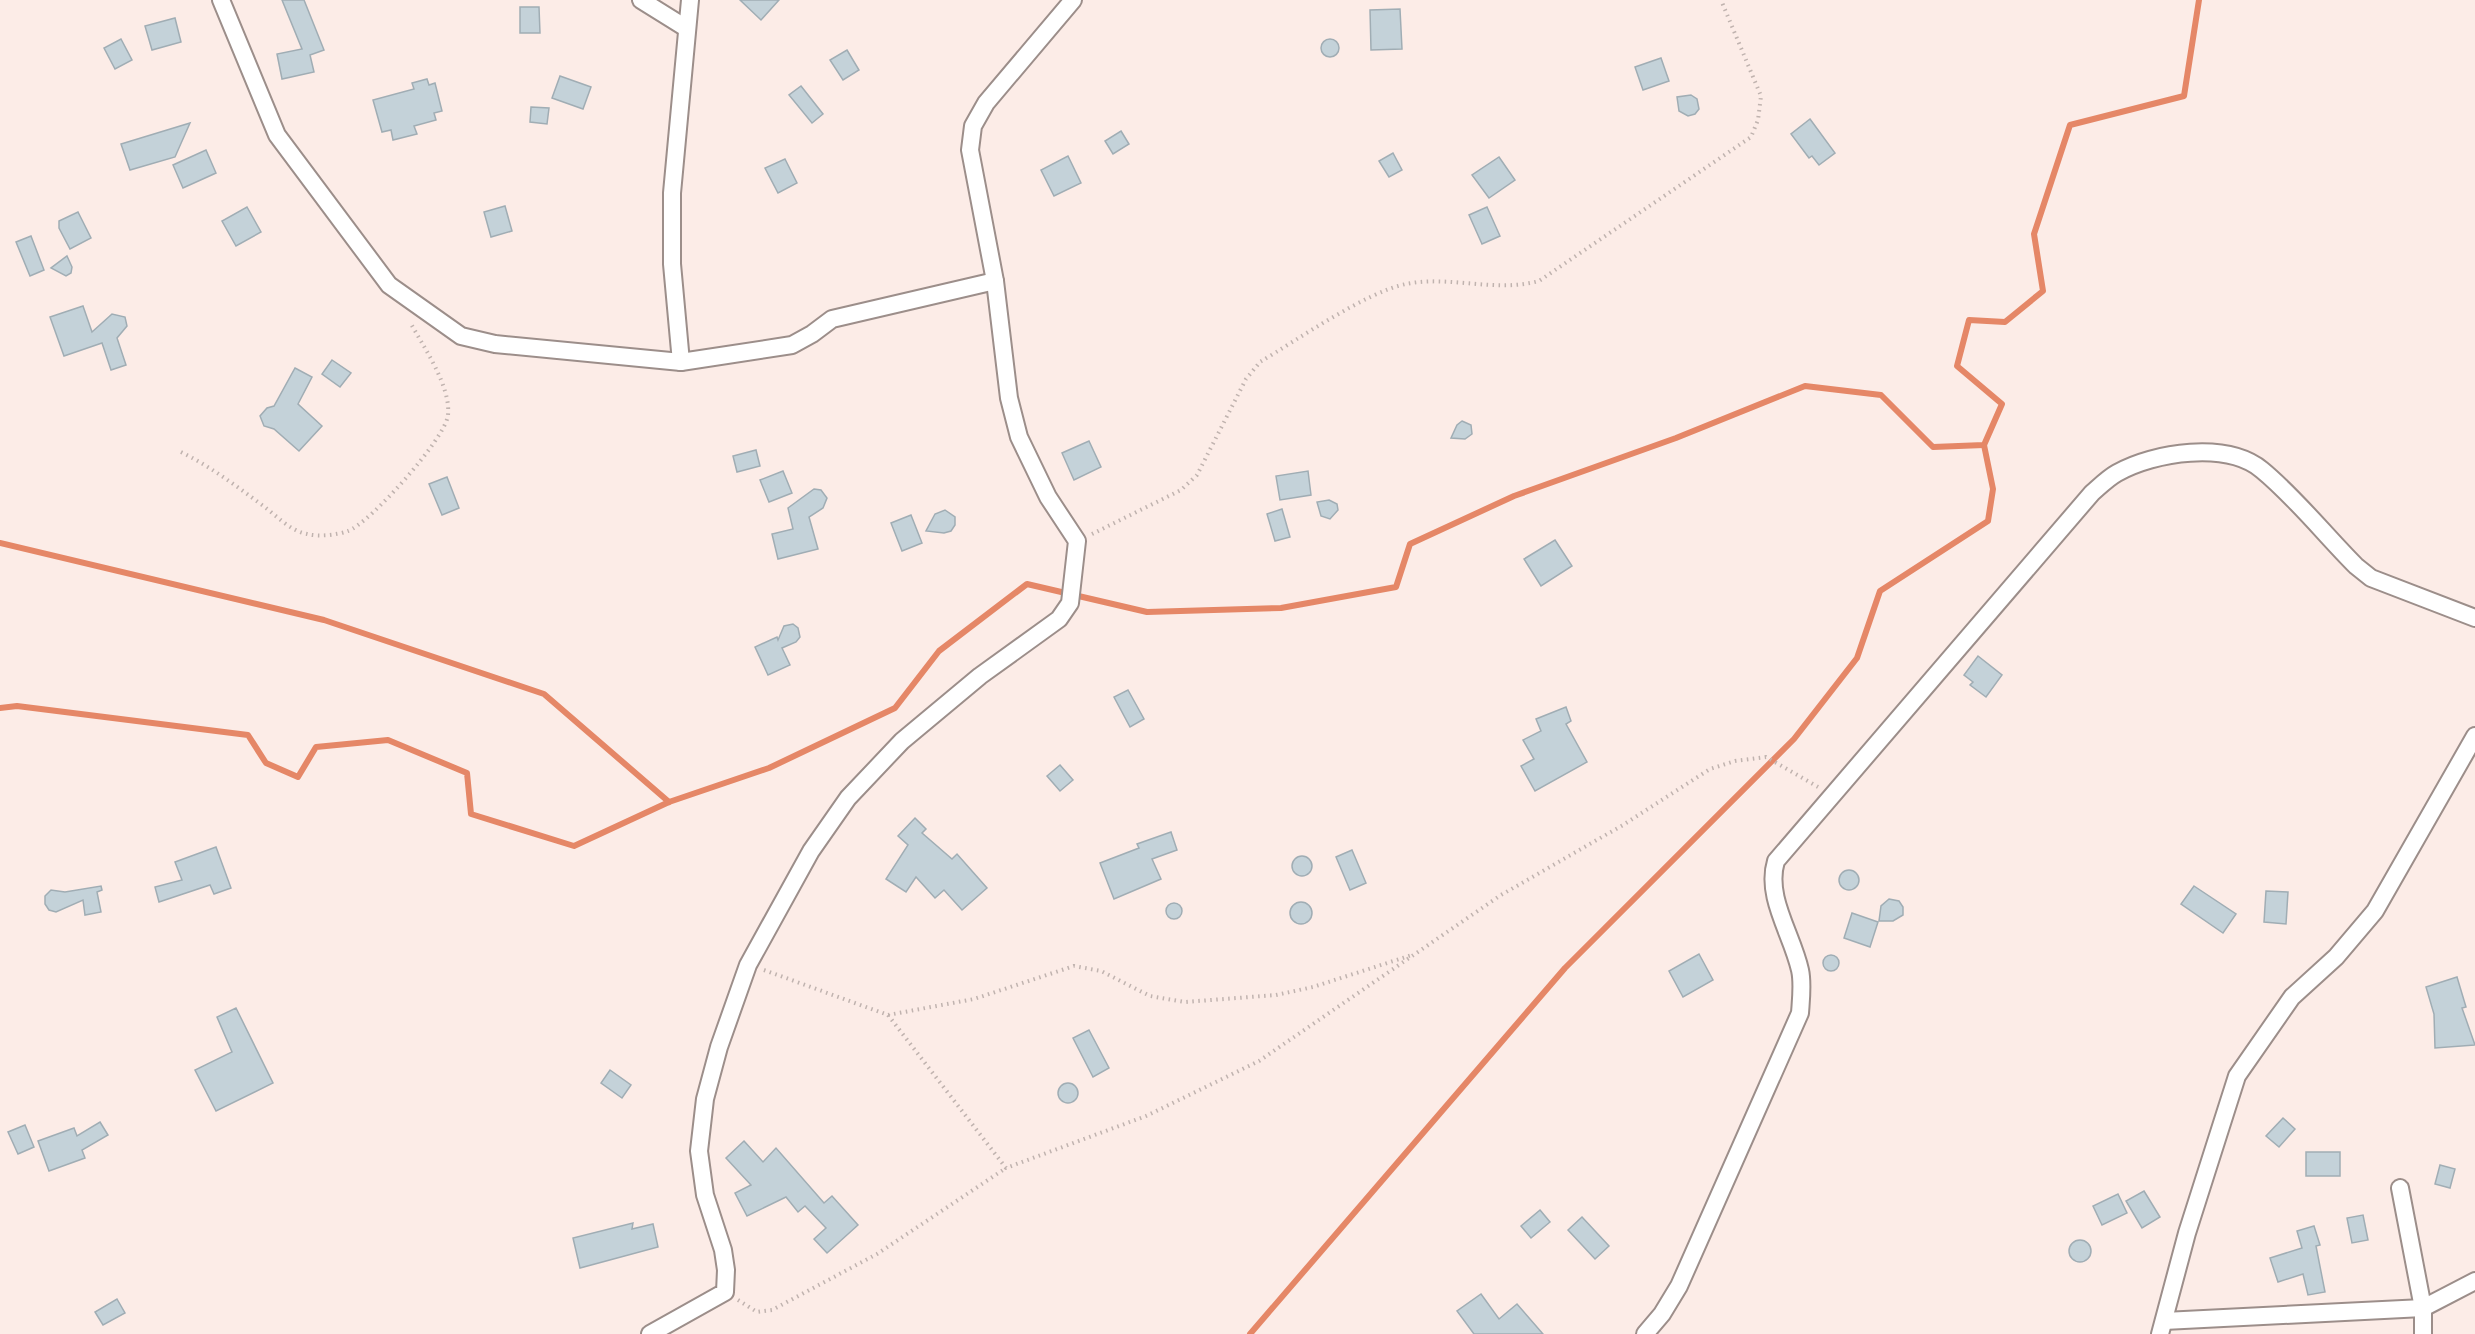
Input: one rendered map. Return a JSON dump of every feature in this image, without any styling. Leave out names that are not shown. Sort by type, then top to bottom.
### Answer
[{"type":"street","points":[[221,0],[277,135],[389,285],[450,330],[474,340],[681,362],[792,345],[832,319],[995,281]]},
{"type":"street","points":[[641,0],[686,28]]},
{"type":"street","points":[[681,362],[672,264],[672,193],[690,0]]},
{"type":"street","points":[[650,1334],[724,1292],[726,1269],[723,1250],[705,1195],[699,1151],[705,1099],[719,1047],[748,964],[811,851],[849,798],[902,741],[980,676],[1059,619],[1070,603],[1077,541],[1048,497],[1019,437],[1009,398],[995,281],[970,150],[973,126],[986,103],[1073,0]]},
{"type":"street","points":[[1645,1334],[1679,1286],[1800,1013],[1800,971],[1775,896],[1771,876],[1776,861],[2092,493],[2118,473],[2155,458],[2188,453],[2226,453],[2261,469],[2356,566],[2371,578],[2475,618]]},
{"type":"street","points":[[2475,735],[2375,910],[2348,945],[2292,997],[2236,1076],[2187,1233],[2162,1327],[2423,1308],[2475,1281]]},
{"type":"street","points":[[2400,1188],[2423,1308],[2423,1334]]},
{"type":"path","points":[[1077,541],[1124,521],[1181,490],[1197,475],[1246,379],[1260,362],[1376,295],[1406,284],[1519,286],[1539,281],[1751,137],[1758,120],[1761,96],[1721,0]]},
{"type":"path","points":[[181,452],[209,466],[297,530],[307,534],[326,535],[350,531],[371,516],[442,434],[448,414],[446,395],[435,367],[406,316]]},
{"type":"path","points":[[724,1292],[757,1312],[772,1310],[877,1254],[1006,1168],[1146,1116],[1259,1061],[1501,895],[1623,825],[1710,769],[1735,761],[1766,757],[1832,796]]},
{"type":"path","points":[[748,964],[888,1015],[974,999],[1074,966],[1101,971],[1150,996],[1185,1002],[1276,996],[1313,987],[1419,953]]},
{"type":"path","points":[[888,1015],[1006,1168]]},
{"type":"building","points":[[282,0],[304,0],[324,50],[310,55],[314,72],[282,79],[277,54],[302,49]]},
{"type":"building","points":[[740,0],[779,0],[761,20]]},
{"type":"building","points":[[520,7],[539,7],[540,33],[520,33]]},
{"type":"building","points":[[1400,9],[1402,49],[1371,50],[1370,10]]},
{"type":"building","points":[[175,18],[181,42],[152,50],[145,26]]},
{"type":"building","points":[[121,39],[132,60],[115,69],[104,48]]},
{"type":"building","points":[[1326,39],[1334,39],[1339,44],[1337,55],[1326,57],[1321,52],[1321,44]]},
{"type":"building","points":[[847,50],[859,70],[843,80],[830,60]]},
{"type":"building","points":[[1661,58],[1669,81],[1643,90],[1635,67]]},
{"type":"building","points":[[560,76],[591,87],[583,109],[552,98]]},
{"type":"building","points":[[427,79],[429,85],[435,83],[442,111],[434,113],[436,120],[414,126],[417,134],[393,140],[391,130],[382,132],[373,100],[414,89],[412,83]]},
{"type":"building","points":[[801,86],[823,114],[812,123],[789,95]]},
{"type":"building","points":[[1691,95],[1697,99],[1699,109],[1695,114],[1688,116],[1679,111],[1677,97]]},
{"type":"building","points":[[531,107],[549,108],[547,124],[530,122]]},
{"type":"building","points":[[1810,119],[1835,153],[1819,165],[1812,156],[1809,158],[1791,134]]},
{"type":"building","points":[[190,123],[175,157],[130,170],[121,144]]},
{"type":"building","points":[[1121,131],[1129,144],[1113,154],[1105,141]]},
{"type":"building","points":[[206,150],[216,173],[183,188],[173,165]]},
{"type":"building","points":[[1393,153],[1402,170],[1389,177],[1379,161]]},
{"type":"building","points":[[1068,156],[1081,183],[1054,196],[1041,170]]},
{"type":"building","points":[[1499,157],[1515,180],[1489,198],[1472,175]]},
{"type":"building","points":[[785,159],[797,183],[778,193],[765,168]]},
{"type":"building","points":[[505,206],[512,231],[491,237],[484,212]]},
{"type":"building","points":[[247,207],[261,232],[236,246],[222,221]]},
{"type":"building","points":[[1487,207],[1500,236],[1482,244],[1469,215]]},
{"type":"building","points":[[78,212],[91,238],[70,249],[59,228],[59,221]]},
{"type":"building","points":[[31,236],[44,270],[30,276],[16,242]]},
{"type":"building","points":[[67,256],[72,267],[71,273],[66,276],[51,268]]},
{"type":"building","points":[[83,306],[92,332],[112,314],[125,317],[127,326],[117,338],[126,365],[111,370],[102,343],[64,356],[50,317]]},
{"type":"building","points":[[332,360],[351,373],[340,387],[322,374]]},
{"type":"building","points":[[295,368],[312,377],[298,404],[322,426],[299,451],[274,429],[264,426],[260,416],[267,408],[274,406]]},
{"type":"building","points":[[1462,421],[1471,425],[1472,434],[1465,439],[1451,438],[1457,425]]},
{"type":"building","points":[[1089,441],[1101,467],[1074,480],[1062,453]]},
{"type":"building","points":[[756,450],[760,466],[737,472],[733,456]]},
{"type":"building","points":[[783,471],[792,493],[769,502],[760,480]]},
{"type":"building","points":[[1308,471],[1311,495],[1280,500],[1276,476]]},
{"type":"building","points":[[447,477],[459,508],[442,515],[429,484]]},
{"type":"building","points":[[814,489],[821,490],[827,498],[823,508],[809,517],[818,549],[778,559],[772,534],[793,529],[788,508]]},
{"type":"building","points":[[1329,500],[1337,504],[1338,510],[1330,519],[1321,516],[1317,502]]},
{"type":"building","points":[[1282,509],[1290,537],[1275,541],[1267,514]]},
{"type":"building","points":[[945,510],[955,517],[955,525],[951,531],[944,533],[926,531],[935,514]]},
{"type":"building","points":[[911,515],[922,543],[902,551],[891,523]]},
{"type":"building","points":[[1555,540],[1572,566],[1541,586],[1524,559]]},
{"type":"building","points":[[793,624],[798,628],[800,637],[796,642],[782,648],[790,665],[768,675],[755,647],[777,637],[778,640],[784,626]]},
{"type":"building","points":[[1978,656],[2002,675],[1986,697],[1970,685],[1973,682],[1964,675]]},
{"type":"building","points":[[1128,690],[1144,719],[1130,727],[1114,697]]},
{"type":"building","points":[[1566,707],[1571,721],[1566,724],[1587,762],[1535,791],[1521,766],[1534,759],[1523,740],[1541,731],[1536,719]]},
{"type":"building","points":[[1060,765],[1073,780],[1060,791],[1047,776]]},
{"type":"building","points":[[915,818],[926,829],[922,833],[952,859],[957,854],[987,888],[962,910],[944,890],[935,898],[916,877],[906,892],[886,879],[908,845],[898,836]]},
{"type":"building","points":[[1171,832],[1177,850],[1152,859],[1161,879],[1114,899],[1100,863],[1139,848],[1137,844]]},
{"type":"building","points":[[216,847],[231,888],[214,894],[210,885],[159,902],[155,887],[182,880],[175,862]]},
{"type":"building","points":[[1352,850],[1366,883],[1350,890],[1336,857]]},
{"type":"building","points":[[1302,856],[1309,859],[1312,866],[1309,873],[1302,876],[1295,873],[1292,866],[1295,859]]},
{"type":"building","points":[[1849,870],[1856,873],[1859,880],[1856,887],[1849,890],[1842,887],[1839,880],[1842,873]]},
{"type":"building","points":[[101,886],[102,890],[97,892],[101,912],[85,915],[83,900],[56,912],[49,910],[45,904],[45,896],[51,890],[65,892]]},
{"type":"building","points":[[2194,886],[2236,914],[2223,933],[2181,904]]},
{"type":"building","points":[[2266,891],[2288,892],[2286,924],[2264,922]]},
{"type":"building","points":[[1889,899],[1899,901],[1903,907],[1903,915],[1893,921],[1879,921],[1881,906]]},
{"type":"building","points":[[1301,902],[1309,905],[1312,913],[1309,921],[1301,924],[1293,921],[1290,913],[1293,905]]},
{"type":"building","points":[[1171,903],[1177,903],[1182,911],[1180,917],[1171,919],[1166,914],[1166,908]]},
{"type":"building","points":[[1852,913],[1878,922],[1870,947],[1844,938]]},
{"type":"building","points":[[1699,954],[1713,980],[1683,997],[1669,971]]},
{"type":"building","points":[[1828,955],[1834,955],[1839,963],[1837,969],[1828,971],[1823,966],[1823,960]]},
{"type":"building","points":[[2457,977],[2466,1007],[2462,1008],[2475,1045],[2435,1048],[2434,1014],[2426,987]]},
{"type":"building","points":[[236,1008],[273,1083],[216,1111],[195,1070],[232,1052],[217,1017]]},
{"type":"building","points":[[1089,1030],[1109,1068],[1093,1077],[1073,1038]]},
{"type":"building","points":[[610,1070],[631,1085],[622,1098],[601,1083]]},
{"type":"building","points":[[1068,1083],[1075,1086],[1078,1093],[1075,1100],[1068,1103],[1061,1100],[1058,1093],[1061,1086]]},
{"type":"building","points":[[2283,1118],[2295,1129],[2279,1147],[2266,1136]]},
{"type":"building","points":[[100,1122],[108,1135],[82,1150],[85,1158],[49,1171],[38,1141],[74,1128],[77,1136]]},
{"type":"building","points":[[25,1125],[34,1147],[18,1154],[8,1132]]},
{"type":"building","points":[[744,1141],[763,1162],[776,1148],[824,1203],[832,1196],[858,1225],[827,1253],[814,1239],[826,1228],[805,1206],[798,1212],[786,1197],[747,1216],[735,1193],[751,1185],[726,1158]]},
{"type":"building","points":[[2306,1152],[2340,1152],[2340,1176],[2306,1176]]},
{"type":"building","points":[[2440,1165],[2455,1169],[2450,1188],[2435,1184]]},
{"type":"building","points":[[2144,1191],[2160,1217],[2142,1228],[2126,1201]]},
{"type":"building","points":[[2118,1194],[2127,1213],[2102,1225],[2093,1206]]},
{"type":"building","points":[[1540,1210],[1550,1222],[1531,1238],[1521,1226]]},
{"type":"building","points":[[2363,1215],[2368,1240],[2352,1243],[2347,1218]]},
{"type":"building","points":[[1582,1217],[1609,1246],[1595,1259],[1568,1230]]},
{"type":"building","points":[[633,1223],[632,1229],[653,1224],[658,1247],[580,1268],[573,1238]]},
{"type":"building","points":[[2314,1226],[2320,1245],[2316,1246],[2325,1292],[2308,1295],[2303,1274],[2278,1282],[2270,1258],[2302,1248],[2297,1231]]},
{"type":"building","points":[[2080,1240],[2088,1243],[2091,1251],[2088,1259],[2080,1262],[2072,1259],[2069,1251],[2072,1243]]},
{"type":"building","points":[[1481,1294],[1499,1319],[1517,1304],[1543,1334],[1474,1334],[1457,1311]]},
{"type":"building","points":[[117,1299],[125,1313],[103,1325],[95,1312]]},
{"type":"waterway","points":[[0,708],[17,706],[248,735],[266,763],[298,777],[316,747],[388,740],[467,773],[471,814],[574,846],[669,802],[769,768],[895,708],[939,651],[1027,584],[1147,612],[1281,608],[1396,587],[1410,544],[1514,496],[1676,438],[1805,386],[1881,395],[1933,447],[1984,445],[2002,404],[1957,366],[1969,320],[2005,322],[2043,291],[2034,234],[2070,125],[2184,96],[2199,0]]},
{"type":"waterway","points":[[1250,1334],[1565,968],[1794,739],[1857,658],[1880,591],[1988,521],[1993,489],[1984,445]]},
{"type":"waterway","points":[[0,543],[324,620],[544,694],[669,802]]}]
